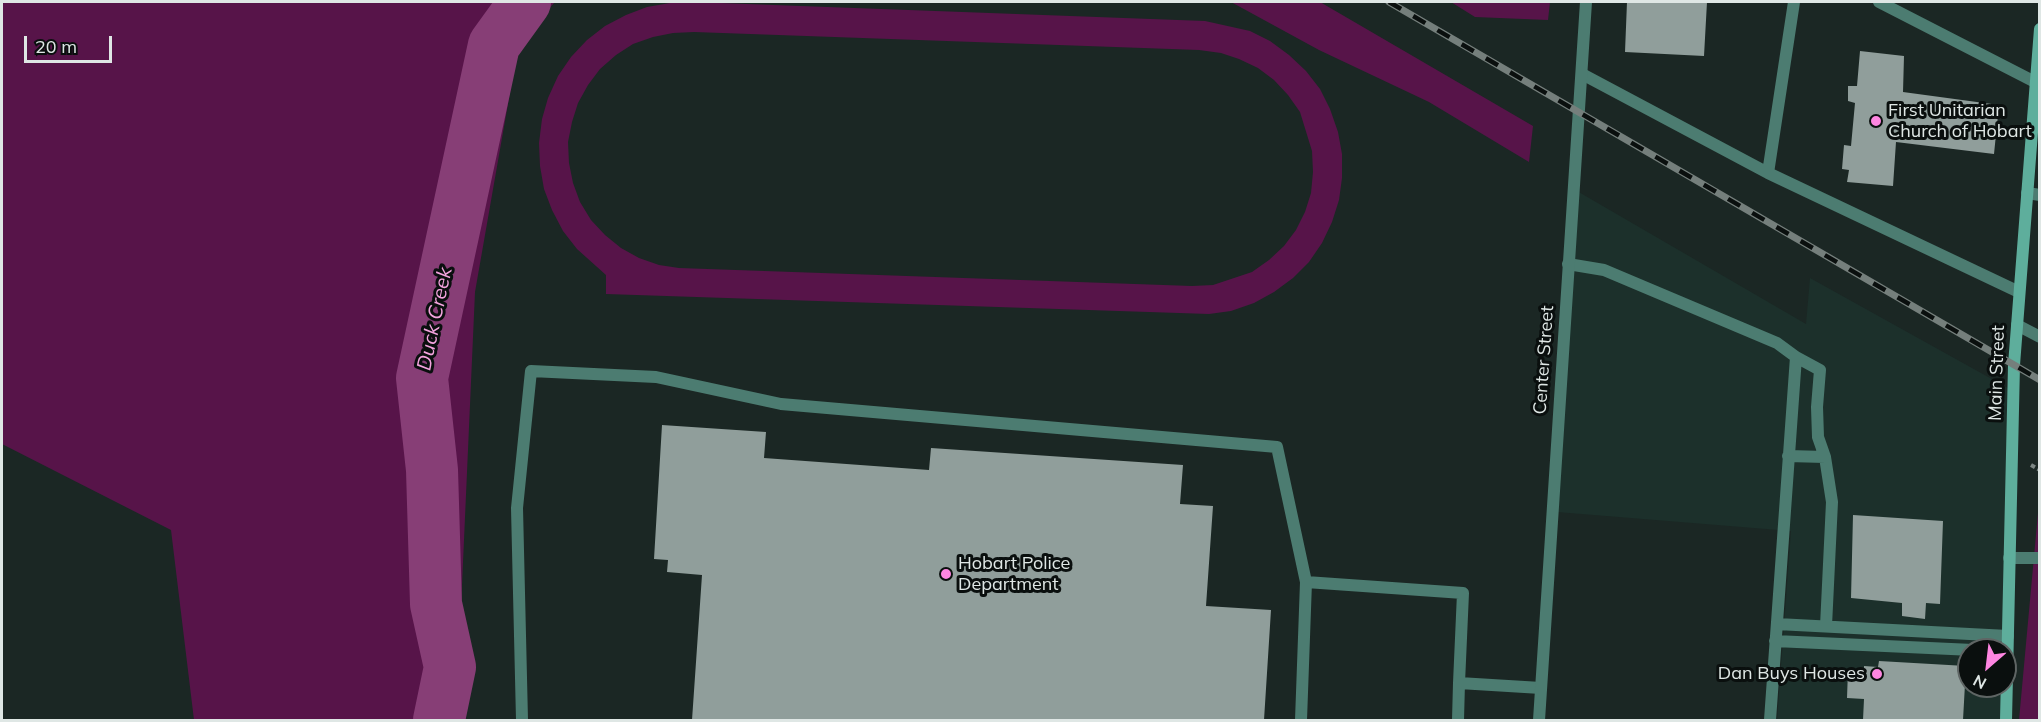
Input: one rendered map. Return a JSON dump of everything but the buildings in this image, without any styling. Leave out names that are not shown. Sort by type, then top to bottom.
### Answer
[{"type":"main road","name":"Main Street","points":[[2008,636],[2017,325],[2040,29]]},
{"type":"main road","name":"Main Street","points":[[2006,698],[2006,720]]},
{"type":"street","name":"Center Street","points":[[1539,720],[1586,2]]},
{"type":"street","points":[[1767,173],[1794,2]]},
{"type":"street","points":[[1879,2],[2035,82]]},
{"type":"street","points":[[1582,74],[1767,173],[2019,292]]},
{"type":"street","points":[[2027,193],[2040,195]]},
{"type":"street","points":[[1568,264],[1604,270],[1777,342],[1796,357],[1820,370],[1817,407],[1818,437],[1825,458],[1832,502],[1826,626]]},
{"type":"street","points":[[2017,325],[2040,337]]},
{"type":"street","points":[[1770,720],[1796,357]]},
{"type":"street","points":[[522,720],[517,508],[531,371],[656,377],[780,404],[1277,447],[1306,582],[1301,720]]},
{"type":"street","points":[[1788,456],[1825,458]]},
{"type":"street","points":[[2009,558],[2040,558]]},
{"type":"street","points":[[1306,582],[1463,593],[1458,720]]},
{"type":"street","points":[[1777,624],[2008,636]]},
{"type":"street","points":[[1775,641],[1957,649]]},
{"type":"street","points":[[1459,683],[1541,688]]},
{"type":"shaded area","points":[[2,2],[555,2],[519,41],[475,292],[456,720],[194,720],[171,530],[2,444]]},
{"type":"shaded area","points":[[1231,2],[1320,2],[1533,126],[1529,162],[1429,102],[1319,50]]},
{"type":"shaded area","points":[[1451,2],[1550,2],[1548,20],[1475,17]]},
{"type":"shaded area","points":[[670,3],[1205,21],[1250,31],[1270,41],[1289,55],[1320,89],[1338,132],[1342,154],[1339,200],[1322,243],[1309,262],[1293,278],[1254,303],[1231,311],[1209,314],[606,294],[606,275],[577,249],[563,231],[544,189],[539,143],[542,119],[558,76],[587,40],[605,26],[626,15],[647,7]],"holes":[[[673,33],[1199,50],[1221,53],[1239,59],[1258,68],[1274,80],[1300,112],[1312,151],[1311,193],[1296,230],[1284,246],[1252,272],[1213,285],[679,268],[659,265],[621,248],[591,220],[580,202],[569,163],[568,142],[578,103],[600,69],[633,44]]]},
{"type":"shaded area","points":[[1577,191],[1806,324],[1810,278],[2008,388],[2003,638],[1957,638],[1957,698],[2002,698],[2002,720],[1777,720],[1791,531],[1557,512]]},
{"type":"shaded area","points":[[2039,502],[2039,720],[2019,720]]},
{"type":"waterway","name":"Duck Creek","points":[[439,720],[450,667],[436,604],[432,470],[422,378],[494,45],[525,2]]},
{"type":"railway","points":[[1389,2],[2040,380]]},
{"type":"place","name":"First Unitarian Church of Hobart","points":[[1876,121]]},
{"type":"place","name":"Hobart Police Department","points":[[946,574]]},
{"type":"place","name":"Dan Buys Houses","points":[[1877,674]]}]
